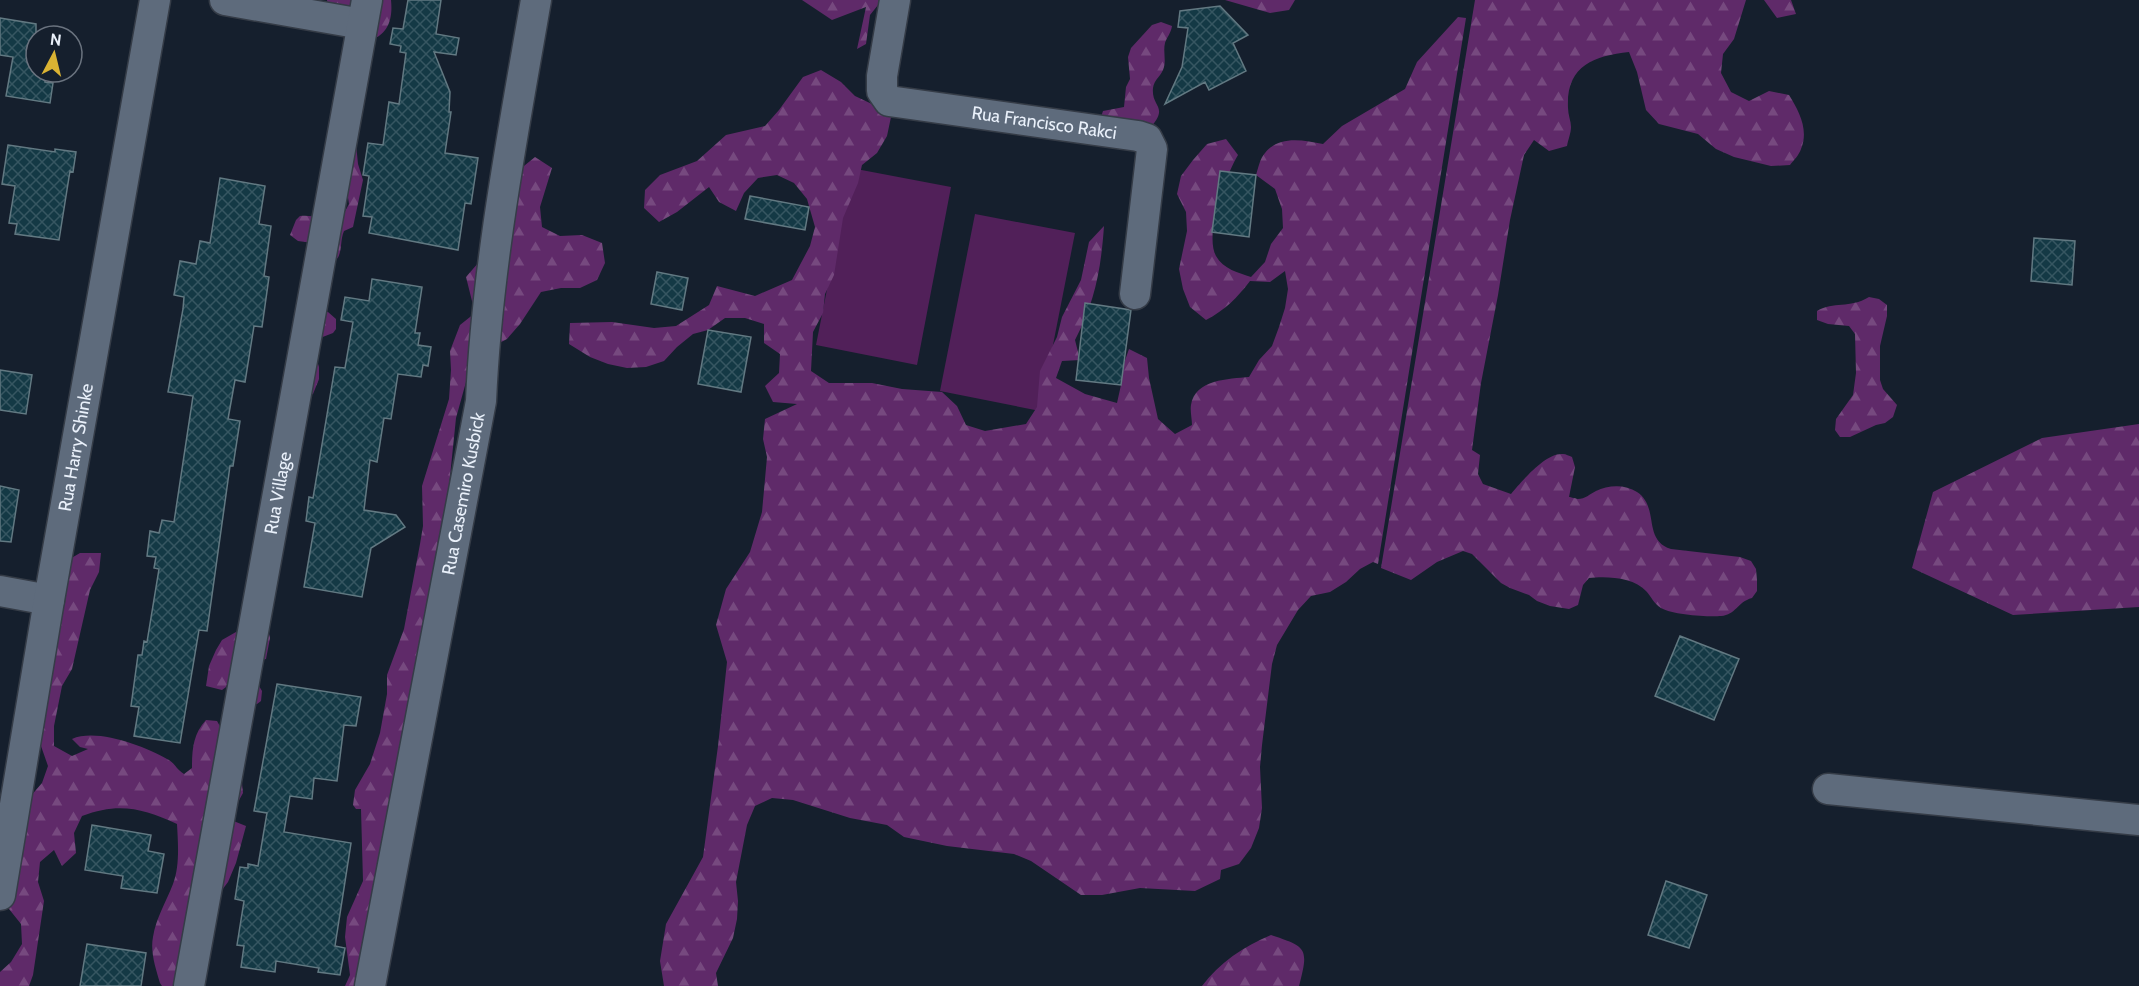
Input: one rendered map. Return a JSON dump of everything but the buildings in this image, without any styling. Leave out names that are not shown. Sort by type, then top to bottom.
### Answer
[{"type":"street","name":"Rua Harry Shinke","points":[[0,895],[49,600],[155,0]]},
{"type":"street","points":[[225,0],[364,12]]},
{"type":"street","name":"Rua Casemiro Kusbick","points":[[370,986],[481,401],[484,337],[503,189],[536,0]]},
{"type":"street","name":"Rua Francisco Rakci","points":[[895,0],[882,76],[882,91],[889,101],[1147,139],[1152,149],[1135,294]]},
{"type":"street","name":"Rua Village","points":[[189,986],[364,12]]},
{"type":"street","points":[[0,591],[49,600]]},
{"type":"street","points":[[1828,789],[2139,819]]},
{"type":"shaded area","points":[[851,168],[951,187],[917,365],[816,345]]},
{"type":"shaded area","points":[[975,214],[1075,233],[1040,411],[940,391]]},
{"type":"green space","points":[[327,0],[391,0],[388,26],[380,35],[368,41],[328,8]]},
{"type":"green space","points":[[802,0],[882,0],[870,15],[866,44],[857,49],[866,7],[832,20]]},
{"type":"green space","points":[[1225,0],[1295,0],[1289,10],[1270,13]]},
{"type":"green space","points":[[1475,0],[1746,0],[1734,39],[1723,54],[1721,73],[1731,92],[1749,101],[1769,91],[1789,95],[1799,114],[1804,135],[1799,153],[1790,165],[1771,166],[1734,157],[1716,149],[1698,134],[1659,124],[1646,110],[1637,72],[1629,52],[1593,60],[1584,66],[1572,82],[1569,94],[1568,111],[1571,132],[1567,146],[1549,151],[1534,140],[1524,155],[1481,383],[1472,450],[1480,455],[1478,474],[1483,484],[1511,494],[1542,463],[1556,455],[1563,454],[1572,457],[1575,467],[1569,497],[1581,499],[1601,489],[1611,487],[1632,489],[1644,498],[1654,531],[1662,545],[1671,549],[1740,557],[1751,561],[1756,569],[1757,591],[1752,598],[1726,615],[1699,616],[1666,610],[1656,604],[1641,586],[1627,580],[1603,577],[1589,578],[1583,585],[1578,605],[1569,609],[1550,606],[1501,583],[1472,554],[1463,551],[1437,562],[1411,580],[1381,568]]},
{"type":"green space","points":[[1764,0],[1791,0],[1796,14],[1777,18]]},
{"type":"green space","points":[[1458,17],[1466,18],[1378,564],[1373,562],[1360,569],[1330,592],[1311,596],[1298,610],[1277,645],[1272,664],[1262,745],[1260,767],[1262,808],[1259,828],[1251,848],[1239,864],[1221,870],[1220,879],[1195,891],[1140,888],[1102,895],[1081,895],[1031,861],[1014,854],[947,846],[904,837],[887,825],[850,818],[793,800],[772,798],[755,806],[747,825],[736,882],[737,919],[733,938],[716,973],[718,986],[664,986],[660,961],[666,924],[703,857],[727,662],[716,625],[726,589],[750,552],[762,512],[767,457],[763,439],[765,419],[797,404],[773,402],[765,386],[779,373],[780,354],[764,343],[764,324],[745,318],[725,318],[708,330],[693,334],[664,361],[646,367],[627,368],[590,357],[569,344],[570,323],[612,322],[654,328],[676,326],[709,305],[717,286],[755,296],[792,280],[810,246],[815,227],[807,199],[794,183],[777,175],[758,178],[744,193],[736,211],[719,202],[709,187],[677,212],[659,222],[644,208],[645,190],[660,175],[697,161],[726,135],[765,126],[803,77],[821,70],[841,82],[855,96],[891,117],[887,136],[877,153],[862,165],[858,183],[843,218],[834,275],[825,294],[823,313],[813,332],[811,371],[829,383],[872,383],[902,389],[942,392],[957,406],[966,425],[985,431],[1026,424],[1037,407],[1040,371],[1057,337],[1062,317],[1081,280],[1089,242],[1104,226],[1096,285],[1088,312],[1075,340],[1080,360],[1062,361],[1056,378],[1085,394],[1117,403],[1122,369],[1129,349],[1147,358],[1158,419],[1175,434],[1192,425],[1191,405],[1199,390],[1214,382],[1249,377],[1259,360],[1272,346],[1285,308],[1288,289],[1285,271],[1270,282],[1250,281],[1230,303],[1206,320],[1190,307],[1179,269],[1187,231],[1186,212],[1177,194],[1181,176],[1207,144],[1226,139],[1238,155],[1218,205],[1213,246],[1216,256],[1223,264],[1251,277],[1265,262],[1271,244],[1283,228],[1282,209],[1275,189],[1256,175],[1263,155],[1277,143],[1284,141],[1300,140],[1323,144],[1342,126],[1405,89],[1417,62]]},
{"type":"green space","points":[[1161,22],[1172,26],[1165,43],[1164,67],[1153,88],[1154,99],[1159,110],[1156,120],[1151,127],[1100,120],[1103,111],[1124,107],[1126,87],[1130,79],[1128,57],[1131,48],[1152,25]]},
{"type":"green space","points":[[356,144],[358,164],[363,180],[353,227],[344,231],[340,253],[332,263],[313,243],[298,241],[290,235],[300,216],[329,220],[342,217],[349,204],[347,191]]},
{"type":"green space","points":[[535,157],[552,168],[540,207],[542,227],[560,236],[582,235],[602,243],[605,263],[597,280],[580,288],[561,288],[541,292],[520,324],[507,339],[490,348],[466,382],[456,418],[448,496],[429,618],[417,660],[407,740],[361,986],[345,986],[350,975],[345,937],[347,917],[363,881],[361,809],[356,809],[353,805],[355,790],[370,764],[380,733],[387,694],[387,675],[404,629],[423,526],[422,486],[449,399],[450,351],[460,325],[475,313],[466,277],[479,262],[519,170]]},
{"type":"green space","points":[[1869,297],[1879,299],[1887,305],[1887,316],[1880,346],[1880,380],[1883,389],[1897,405],[1893,417],[1885,423],[1850,437],[1840,437],[1835,430],[1836,419],[1853,395],[1856,373],[1855,334],[1849,326],[1828,324],[1817,320],[1817,311],[1829,306],[1855,303]]},
{"type":"green space","points":[[322,310],[336,319],[336,329],[333,333],[320,338],[316,357],[319,379],[313,394],[308,396]]},
{"type":"green space","points":[[2139,424],[2139,607],[2013,615],[1912,568],[1933,492],[2042,438]]},
{"type":"green space","points":[[80,553],[101,553],[99,572],[90,590],[72,669],[62,686],[54,726],[54,746],[72,756],[88,749],[80,747],[72,739],[82,736],[107,737],[157,754],[169,760],[184,774],[192,768],[194,742],[198,731],[206,720],[217,721],[222,730],[232,779],[242,783],[243,793],[238,802],[229,805],[226,818],[246,826],[236,863],[228,882],[216,898],[187,986],[162,986],[152,949],[156,923],[177,870],[177,824],[153,814],[119,808],[82,816],[74,833],[76,853],[62,866],[54,850],[40,862],[38,882],[44,901],[33,975],[29,986],[0,986],[0,972],[11,962],[22,944],[21,924],[9,909],[7,889],[29,798],[42,783],[48,766],[36,726],[63,563]]},
{"type":"green space","points":[[268,629],[270,638],[266,659],[256,661],[256,681],[262,691],[261,701],[252,704],[230,678],[222,690],[206,686],[209,666],[222,640],[236,632],[238,636]]},
{"type":"green space","points":[[1271,935],[1298,946],[1302,951],[1304,964],[1299,986],[1202,986],[1233,956]]}]
